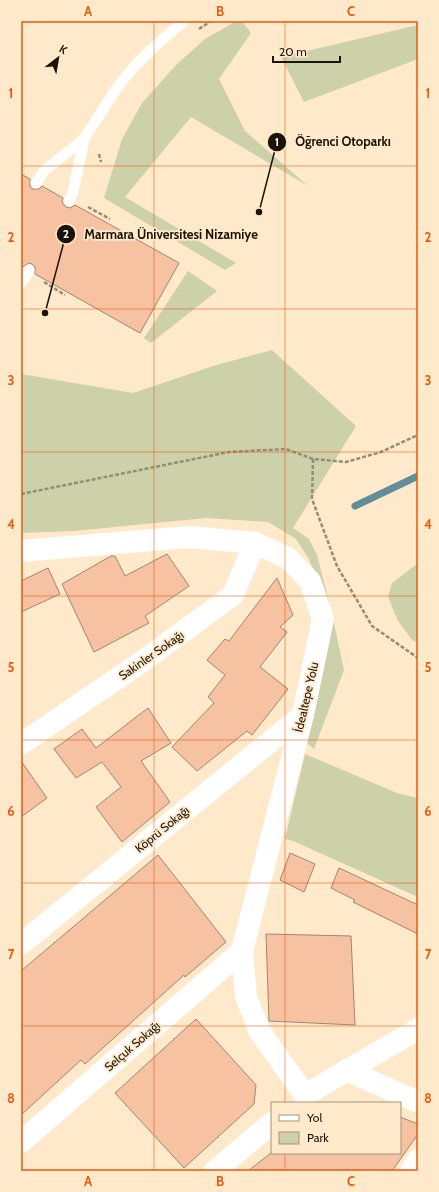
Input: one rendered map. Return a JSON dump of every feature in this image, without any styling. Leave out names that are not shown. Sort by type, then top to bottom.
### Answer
[{"type":"street","name":"İdealtepe Yolu","points":[[21,551],[189,537],[255,544],[288,558],[310,581],[323,619],[303,715],[242,951],[246,997],[260,1032],[300,1099]]},
{"type":"street","name":"Sakinler Sokağı","points":[[21,744],[143,661],[233,595],[255,544]]},
{"type":"street","name":"Köprü Sokağı","points":[[21,944],[303,715]]},
{"type":"street","name":"Selçuk Sokağı","points":[[21,1142],[242,951]]},
{"type":"street","points":[[300,1099],[418,1028]]},
{"type":"street","points":[[346,1070],[418,1102]]},
{"type":"street","points":[[215,1171],[271,1124]]},
{"type":"street","points":[[411,1171],[418,1160]]},
{"type":"lane","points":[[36,182],[44,171],[84,139],[114,92],[131,70],[155,46],[184,21]]},
{"type":"lane","points":[[69,201],[73,192],[84,139]]},
{"type":"lane","points":[[21,283],[29,270]]},
{"type":"path","points":[[198,30],[212,21]]},
{"type":"path","points":[[98,149],[101,162]]},
{"type":"path","points":[[88,207],[110,219]]},
{"type":"path","points":[[44,282],[65,295]]},
{"type":"path","points":[[21,494],[229,452],[286,449],[313,459],[346,462],[381,452],[418,435]]},
{"type":"path","points":[[313,459],[312,499],[337,566],[372,626],[418,658]]},
{"type":"green space","points":[[236,21],[242,21],[251,33],[219,79],[245,131],[308,186],[191,117],[125,197],[236,263],[225,270],[104,198],[122,139],[142,103],[177,64],[205,39]]},
{"type":"green space","points":[[418,25],[418,59],[304,102],[281,57]]},
{"type":"green space","points":[[188,271],[217,291],[151,343],[144,338]]},
{"type":"green space","points":[[272,350],[356,426],[293,528],[309,539],[317,555],[344,670],[314,749],[303,739],[323,600],[309,559],[296,539],[268,522],[206,518],[74,531],[21,533],[21,374],[133,393],[213,366]]},
{"type":"green space","points":[[418,563],[418,642],[413,641],[398,621],[388,597],[392,583]]},
{"type":"green space","points":[[305,754],[397,793],[418,798],[418,897],[293,841],[285,839]]},
{"type":"building","points":[[21,174],[30,179],[30,186],[32,189],[39,189],[42,186],[63,198],[62,202],[66,207],[70,208],[75,205],[179,263],[140,333],[35,274],[35,267],[32,264],[29,263],[23,267],[21,266]]},
{"type":"building","points":[[167,554],[189,586],[145,616],[149,623],[94,652],[62,584],[111,556],[115,556],[125,576]]},
{"type":"building","points":[[48,568],[60,594],[21,612],[21,581]]},
{"type":"building","points":[[277,578],[293,615],[280,627],[287,632],[260,667],[288,689],[252,735],[247,731],[197,771],[172,747],[214,703],[208,697],[225,675],[207,660],[225,639],[229,641]]},
{"type":"building","points":[[148,708],[171,743],[141,761],[170,802],[122,842],[96,807],[121,787],[102,762],[76,778],[54,749],[82,729],[96,748]]},
{"type":"building","points":[[21,761],[47,798],[21,817]]},
{"type":"building","points":[[290,853],[315,864],[304,892],[280,880]]},
{"type":"building","points":[[158,855],[226,942],[185,977],[184,975],[85,1064],[81,1060],[21,1115],[21,971]]},
{"type":"building","points":[[339,868],[418,905],[418,934],[353,902],[355,900],[331,888]]},
{"type":"building","points":[[266,934],[351,936],[355,1025],[269,1021]]},
{"type":"building","points":[[196,1019],[256,1085],[254,1104],[184,1168],[115,1093]]},
{"type":"building","points":[[401,1117],[418,1124],[418,1134],[392,1171],[248,1171],[271,1153],[401,1154]]},
{"type":"waterway","points":[[355,506],[418,476]]},
{"type":"place","name":"Öğrenci Otoparkı","points":[[259,212]]},
{"type":"place","name":"Marmara Üniversitesi Nizamiye","points":[[45,313]]}]
